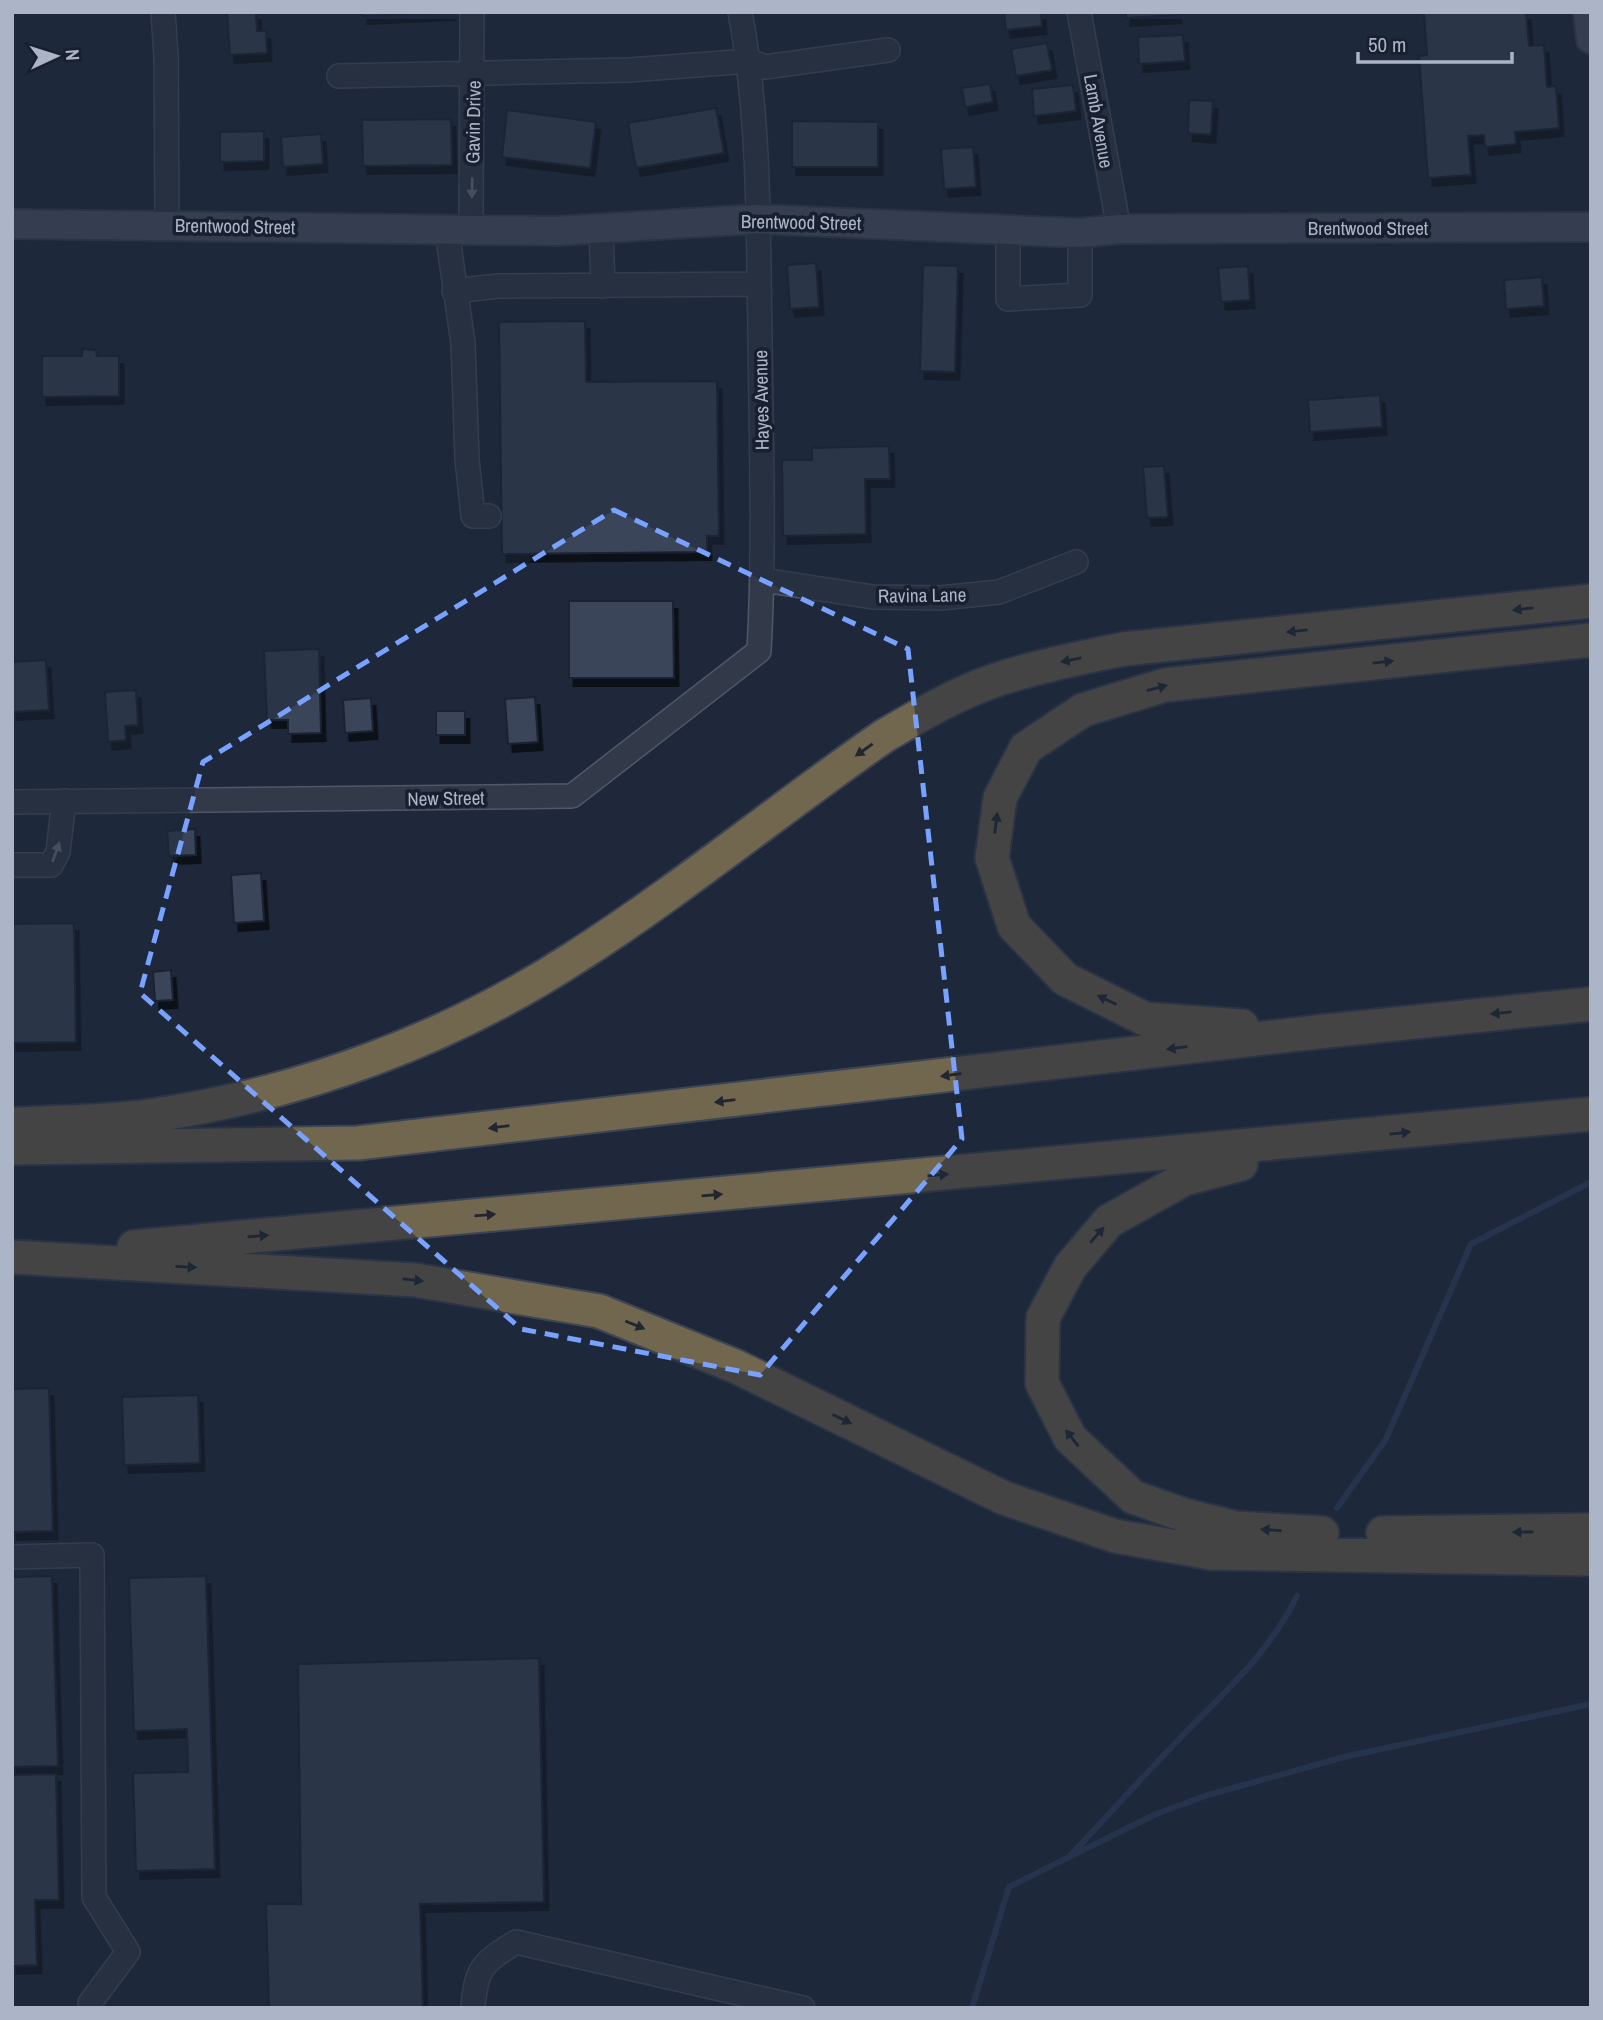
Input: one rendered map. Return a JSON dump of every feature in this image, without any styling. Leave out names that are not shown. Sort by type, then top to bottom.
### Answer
[{"type":"highway","points":[[12,1124],[154,1115],[234,1100],[309,1080],[429,1036],[503,1000],[573,959],[884,736],[939,705],[994,681],[1060,662],[1124,649],[1591,601]]},
{"type":"highway","points":[[1317,1032],[1145,1019],[1065,979],[1014,926],[992,858],[1000,798],[1026,748],[1083,710],[1165,685],[1591,640]]},
{"type":"highway","points":[[12,1147],[358,1143],[1317,1032],[1580,1005]]},
{"type":"highway","points":[[16,1257],[1585,1115]]},
{"type":"highway","points":[[1332,1140],[1184,1179],[1109,1220],[1069,1267],[1043,1318],[1042,1382],[1070,1438],[1133,1497],[1184,1515],[1236,1528],[1352,1534],[1591,1530]]},
{"type":"highway","points":[[16,1257],[415,1280],[598,1311],[737,1367],[1003,1498],[1115,1536],[1210,1553],[1591,1559]]},
{"type":"main road","points":[[1588,12],[1591,39]]},
{"type":"main road","name":"Brentwood Street","points":[[12,224],[167,224],[459,231],[601,229],[758,219],[1080,233],[1119,229],[1591,227]]},
{"type":"street","points":[[163,12],[166,57],[167,224]]},
{"type":"street","name":"Gavin Drive","points":[[472,12],[474,71],[454,291],[463,343],[467,459],[474,516],[489,516]]},
{"type":"street","points":[[740,12],[749,61],[758,219]]},
{"type":"street","name":"Lamb Avenue","points":[[1079,12],[1119,229]]},
{"type":"street","points":[[339,76],[474,71],[630,70],[749,61],[765,67],[888,50]]},
{"type":"street","name":"Hayes Avenue","points":[[758,219],[763,580]]},
{"type":"street","points":[[601,229],[603,286]]},
{"type":"street","points":[[1008,230],[1008,299],[1080,295],[1080,233]]},
{"type":"street","points":[[454,291],[498,286],[759,284]]},
{"type":"street","name":"Ravina Lane","points":[[763,580],[873,597],[941,598],[999,592],[1076,562]]},
{"type":"street","name":"New Street","points":[[12,802],[572,796],[759,651],[763,580]]},
{"type":"street","points":[[12,865],[51,865],[58,852],[64,801]]},
{"type":"street","points":[[12,1557],[92,1555],[94,1897],[128,1952],[90,2003],[90,2008]]},
{"type":"street","points":[[473,2008],[475,1978],[492,1957],[516,1942],[803,2008]]},
{"type":"highlighted area","points":[[614,510],[908,649],[962,1139],[760,1375],[521,1329],[140,993],[203,762]]},
{"type":"building","points":[[227,12],[256,12],[257,31],[266,31],[267,53],[230,55]]},
{"type":"building","points":[[363,12],[452,12],[363,16]]},
{"type":"building","points":[[1004,12],[1041,12],[1042,26],[1006,30]]},
{"type":"building","points":[[1126,12],[1177,12],[1177,15],[1126,18]]},
{"type":"building","points":[[1424,12],[1526,12],[1529,46],[1544,45],[1547,87],[1556,86],[1559,128],[1515,132],[1516,144],[1485,147],[1484,135],[1468,136],[1471,175],[1428,178],[1419,56],[1427,55]]},
{"type":"building","points":[[1183,35],[1185,61],[1139,64],[1138,37]]},
{"type":"building","points":[[1047,43],[1052,70],[1016,76],[1011,49]]},
{"type":"building","points":[[990,84],[993,102],[965,107],[962,88]]},
{"type":"building","points":[[1073,85],[1076,111],[1034,116],[1032,89]]},
{"type":"building","points":[[1189,100],[1213,101],[1211,135],[1188,133]]},
{"type":"building","points":[[716,108],[724,153],[636,168],[628,123]]},
{"type":"building","points":[[507,110],[596,122],[590,168],[502,157]]},
{"type":"building","points":[[451,119],[452,165],[363,166],[362,120]]},
{"type":"building","points":[[792,121],[878,122],[878,167],[792,167]]},
{"type":"building","points":[[264,131],[264,161],[220,162],[220,132]]},
{"type":"building","points":[[321,134],[323,164],[283,167],[281,137]]},
{"type":"building","points":[[973,147],[976,187],[944,189],[941,149]]},
{"type":"building","points":[[816,263],[819,307],[790,309],[787,265]]},
{"type":"building","points":[[923,265],[958,266],[955,372],[920,371]]},
{"type":"building","points":[[1248,266],[1250,300],[1221,302],[1218,268]]},
{"type":"building","points":[[1542,277],[1544,306],[1506,309],[1504,280]]},
{"type":"building","points":[[585,321],[586,382],[717,381],[719,536],[707,536],[707,552],[502,554],[499,322]]},
{"type":"building","points":[[82,349],[96,350],[97,356],[119,356],[119,396],[42,397],[42,356],[82,356]]},
{"type":"building","points":[[1380,395],[1382,427],[1310,432],[1308,400]]},
{"type":"building","points":[[889,446],[890,479],[865,479],[866,534],[783,536],[782,460],[812,460],[812,448]]},
{"type":"building","points":[[1164,466],[1168,517],[1147,518],[1143,467]]},
{"type":"building","points":[[569,601],[673,601],[674,678],[569,678]]},
{"type":"building","points":[[319,649],[321,733],[288,734],[288,720],[267,720],[264,651]]},
{"type":"building","points":[[46,660],[49,710],[12,712],[12,662]]},
{"type":"building","points":[[136,690],[138,725],[125,726],[126,740],[108,742],[105,692]]},
{"type":"building","points":[[535,697],[538,742],[508,744],[505,699]]},
{"type":"building","points":[[371,698],[373,731],[345,733],[343,700]]},
{"type":"building","points":[[436,711],[465,711],[465,735],[436,735]]},
{"type":"building","points":[[195,829],[196,855],[169,856],[167,831]]},
{"type":"building","points":[[261,873],[264,921],[234,923],[231,875]]},
{"type":"building","points":[[74,923],[76,1042],[12,1043],[12,924]]},
{"type":"building","points":[[171,970],[173,1000],[155,1001],[153,972]]},
{"type":"building","points":[[49,1388],[53,1531],[12,1532],[12,1389]]},
{"type":"building","points":[[198,1395],[200,1463],[124,1465],[122,1397]]},
{"type":"building","points":[[52,1576],[58,1766],[12,1767],[12,1577]]},
{"type":"building","points":[[206,1576],[215,1869],[136,1871],[133,1773],[188,1772],[187,1729],[134,1731],[129,1578]]},
{"type":"building","points":[[539,1658],[544,1902],[420,1904],[423,2008],[269,2008],[266,1904],[301,1904],[298,1664]]},
{"type":"building","points":[[56,1774],[59,1900],[35,1900],[37,1965],[12,1966],[12,1775]]},
{"type":"waterway","points":[[1337,1508],[1386,1439],[1471,1244],[1591,1182]]},
{"type":"waterway","points":[[1070,1856],[1248,1668],[1274,1634],[1297,1596]]},
{"type":"waterway","points":[[972,2008],[1009,1887],[1156,1814],[1208,1795],[1344,1757],[1591,1704]]}]
